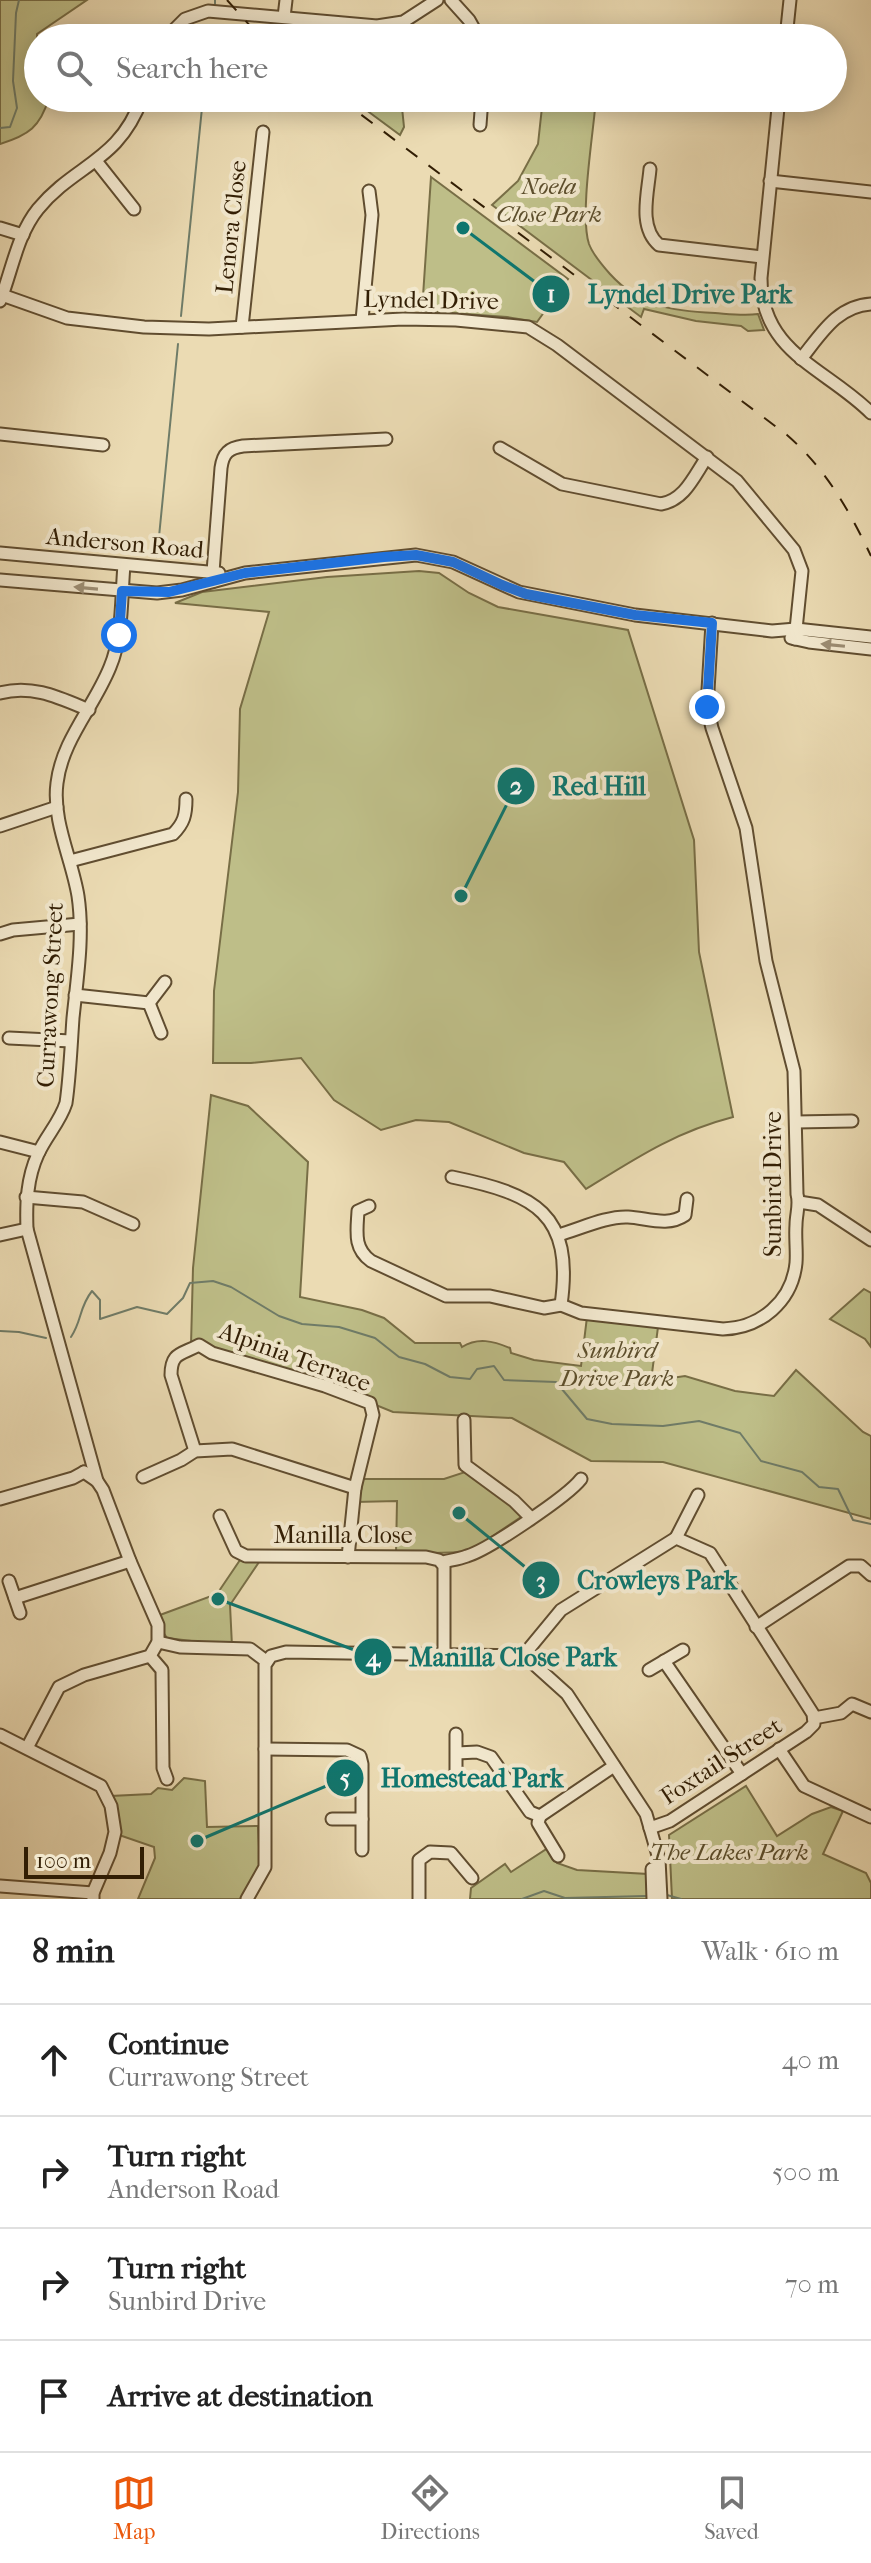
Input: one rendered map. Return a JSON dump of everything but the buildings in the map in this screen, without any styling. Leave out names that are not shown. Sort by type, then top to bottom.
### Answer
[{"type":"street","points":[[284,17],[286,0]]},
{"type":"street","points":[[395,24],[413,17],[437,0]]},
{"type":"street","points":[[451,0],[471,24]]},
{"type":"street","points":[[787,24],[790,0]]},
{"type":"street","points":[[180,24],[203,12],[224,11],[366,24]]},
{"type":"street","points":[[1,298],[28,223],[44,202],[122,137],[137,112]]},
{"type":"street","points":[[480,125],[481,112]]},
{"type":"street","points":[[777,112],[762,257],[761,291],[768,318],[778,337],[801,359],[871,413]]},
{"type":"street","name":"Lenora Close","points":[[242,327],[263,132]]},
{"type":"street","points":[[96,161],[134,209]]},
{"type":"street","points":[[650,169],[646,220],[652,239],[659,245],[762,257]]},
{"type":"street","points":[[770,181],[871,192]]},
{"type":"street","points":[[362,320],[372,215],[369,191]]},
{"type":"street","points":[[0,228],[23,235]]},
{"type":"street","name":"Lyndel Drive","points":[[1,298],[86,322],[183,330],[432,319],[528,327],[549,339],[707,457],[754,499],[794,550],[802,571],[796,634]]},
{"type":"street","points":[[801,359],[837,315],[871,304]]},
{"type":"street","points":[[0,434],[103,445]]},
{"type":"street","points":[[213,577],[222,461],[227,452],[243,446],[386,439]]},
{"type":"street","points":[[500,448],[562,484],[661,504],[682,494],[707,457]]},
{"type":"street","name":"Anderson Road","points":[[0,553],[213,577]]},
{"type":"street","name":"Anderson Road","points":[[0,580],[169,592],[213,577],[384,557],[428,556],[453,562],[526,594],[635,615],[796,634],[871,649]]},
{"type":"street","name":"Currawong Street","points":[[124,565],[119,635],[111,664],[89,710],[70,740],[57,784],[57,807],[78,897],[80,924],[66,1103],[60,1119],[39,1152],[30,1176],[26,1197],[27,1229],[97,1481],[158,1625],[158,1642]]},
{"type":"street","name":"Sunbird Drive","points":[[369,1206],[358,1211],[356,1240],[361,1253],[371,1261],[446,1296],[490,1296],[548,1309],[561,1305],[577,1312],[709,1328],[738,1328],[753,1323],[773,1309],[789,1288],[796,1264],[796,1213],[799,1202],[794,1071],[766,961],[746,828],[708,716],[712,623]]},
{"type":"street","name":"Anderson Road","points":[[796,634],[871,637]]},
{"type":"street","points":[[0,693],[44,691],[89,710]]},
{"type":"street","points":[[70,861],[173,834],[182,825],[186,799]]},
{"type":"street","points":[[0,826],[57,807]]},
{"type":"street","points":[[0,934],[80,924]]},
{"type":"street","points":[[149,1003],[165,982]]},
{"type":"street","points":[[75,995],[149,1003]]},
{"type":"street","points":[[149,1003],[161,1033]]},
{"type":"street","points":[[9,1038],[71,1041]]},
{"type":"street","points":[[796,1122],[852,1121]]},
{"type":"street","points":[[0,1142],[39,1152]]},
{"type":"street","points":[[452,1177],[529,1201],[543,1212],[558,1235],[564,1271],[561,1305]]},
{"type":"street","points":[[26,1197],[83,1202],[133,1224]]},
{"type":"street","points":[[558,1235],[623,1217],[668,1222],[677,1220],[685,1215],[687,1199]]},
{"type":"street","points":[[799,1202],[818,1205],[871,1240]]},
{"type":"street","points":[[0,1235],[27,1229]]},
{"type":"street","name":"Alpinia Terrace","points":[[195,1451],[171,1375],[171,1363],[176,1355],[199,1345],[212,1353],[325,1386],[370,1403],[373,1415],[355,1488],[348,1557]]},
{"type":"street","points":[[464,1420],[465,1465],[514,1501],[531,1518]]},
{"type":"street","points":[[143,1477],[195,1451],[232,1449],[355,1488]]},
{"type":"street","points":[[0,1499],[73,1478],[84,1472],[90,1458]]},
{"type":"street","points":[[84,1472],[97,1481]]},
{"type":"street","points":[[443,1562],[473,1554],[566,1494],[581,1479]]},
{"type":"street","points":[[523,1656],[561,1610],[676,1538],[698,1495]]},
{"type":"street","name":"Manilla Close","points":[[220,1516],[236,1551],[246,1556],[426,1557],[443,1562],[444,1655]]},
{"type":"street","name":"Foxtail Street","points":[[650,1828],[670,1821],[742,1774],[812,1727],[814,1718],[710,1553],[676,1538]]},
{"type":"street","points":[[15,1598],[130,1561]]},
{"type":"street","points":[[756,1627],[849,1566],[861,1566],[871,1575]]},
{"type":"street","points":[[9,1581],[20,1613]]},
{"type":"street","points":[[27,1748],[59,1687],[84,1675],[150,1656],[158,1642],[180,1647],[250,1649],[266,1661]]},
{"type":"street","points":[[649,1670],[683,1650]]},
{"type":"street","points":[[266,1661],[276,1653],[286,1652],[523,1656],[567,1694],[643,1809],[659,1859],[661,1899]]},
{"type":"street","points":[[150,1656],[162,1670],[163,1768],[167,1779]]},
{"type":"street","points":[[252,1897],[265,1867],[266,1661]]},
{"type":"street","points":[[664,1661],[742,1774]]},
{"type":"street","points":[[814,1718],[841,1713],[852,1704],[871,1712]]},
{"type":"street","points":[[456,1734],[456,1772]]},
{"type":"street","points":[[0,1735],[101,1786],[111,1806],[115,1832],[93,1896],[0,1886]]},
{"type":"street","points":[[265,1749],[354,1752],[360,1756],[362,1850]]},
{"type":"street","points":[[779,1749],[804,1786],[871,1817]]},
{"type":"street","points":[[457,1753],[477,1752],[491,1757],[530,1812],[540,1816]]},
{"type":"street","points":[[558,1856],[538,1823],[540,1816],[614,1766]]},
{"type":"street","points":[[332,1819],[362,1819]]},
{"type":"street","points":[[653,1899],[651,1859],[655,1849]]},
{"type":"street","points":[[419,1899],[419,1860],[430,1852],[451,1853],[472,1878]]},
{"type":"green space","points":[[0,0],[87,0],[52,24],[24,24],[24,112],[44,112],[32,128],[0,144]]},
{"type":"green space","points":[[369,112],[402,112],[404,127],[400,135]]},
{"type":"green space","name":"Noela Close Park","points":[[541,112],[595,112],[586,216],[589,244],[601,263],[621,285],[645,300],[699,312],[758,314],[764,330],[748,331],[741,326],[696,321],[644,309],[641,317],[492,205],[518,181],[538,144]]},
{"type":"green space","points":[[431,177],[568,279],[537,322],[422,311]]},
{"type":"green space","points":[[419,571],[439,573],[498,607],[628,630],[694,840],[699,952],[733,1117],[674,1138],[586,1189],[564,1162],[524,1153],[449,1122],[416,1120],[381,1130],[334,1100],[301,1058],[213,1063],[214,991],[238,792],[240,709],[269,612],[175,603],[202,592],[327,577]]},
{"type":"green space","name":"Sunbird Drive Park","points":[[211,1095],[248,1106],[308,1162],[300,1297],[362,1310],[384,1318],[415,1343],[460,1343],[462,1347],[486,1341],[534,1360],[581,1366],[587,1317],[658,1327],[651,1381],[685,1376],[735,1391],[774,1396],[796,1370],[871,1436],[871,1519],[663,1462],[591,1461],[512,1418],[393,1412],[312,1379],[191,1345],[193,1268]]},
{"type":"green space","points":[[864,1289],[871,1293],[871,1347],[865,1339],[830,1319]]},
{"type":"green space","points":[[465,1472],[521,1509],[521,1517],[469,1552],[396,1554],[397,1501],[356,1502],[360,1479],[444,1479]]},
{"type":"green space","points":[[240,1560],[259,1562],[230,1605],[232,1646],[167,1638],[160,1615],[217,1594]]},
{"type":"green space","points":[[184,1778],[205,1781],[207,1827],[258,1826],[260,1868],[240,1899],[138,1899],[155,1858],[154,1847],[119,1835],[111,1796],[151,1794],[158,1788],[172,1790]]},
{"type":"green space","name":"The Lakes Park","points":[[746,1786],[777,1836],[812,1814],[831,1807],[843,1811],[823,1854],[866,1873],[871,1883],[871,1899],[672,1899],[669,1835]]},
{"type":"green space","points":[[548,1848],[557,1863],[577,1870],[648,1874],[647,1899],[470,1899],[471,1888],[505,1864],[511,1872]]},
{"type":"waterway","points":[[0,128],[10,127],[17,108],[13,81],[19,0]]},
{"type":"waterway","points":[[181,316],[202,112]]},
{"type":"waterway","points":[[157,557],[178,344]]},
{"type":"waterway","points":[[71,1337],[92,1291],[100,1300],[100,1319],[137,1307],[167,1314],[183,1298],[190,1283],[213,1281],[231,1287],[279,1316],[302,1324],[339,1327],[375,1338],[399,1357],[425,1364],[450,1377],[470,1379],[477,1369],[494,1366],[504,1380],[556,1382],[587,1419],[612,1424],[663,1426],[699,1421],[740,1433],[761,1461],[802,1472],[819,1487],[838,1489],[853,1520],[871,1524]]},
{"type":"waterway","points":[[0,1331],[46,1338]]},
{"type":"waterway","points":[[522,1899],[544,1891],[565,1898],[646,1896]]},
{"type":"waterway","points":[[667,1895],[681,1899]]},
{"type":"railway","points":[[227,0],[248,24]]},
{"type":"railway","points":[[358,112],[787,435],[835,491],[871,556]]},
{"type":"place","name":"Lyndel Drive Park","points":[[463,228]]},
{"type":"place","name":"Red Hill","points":[[461,896]]},
{"type":"place","name":"Crowleys Park","points":[[459,1513]]},
{"type":"place","name":"Manilla Close Park","points":[[218,1599]]},
{"type":"place","name":"Homestead Park","points":[[197,1841]]},
{"type":"route","points":[[119,635],[122,591],[169,592],[245,573],[384,557],[428,556],[453,562],[526,594],[635,615],[712,623],[707,707]]}]
